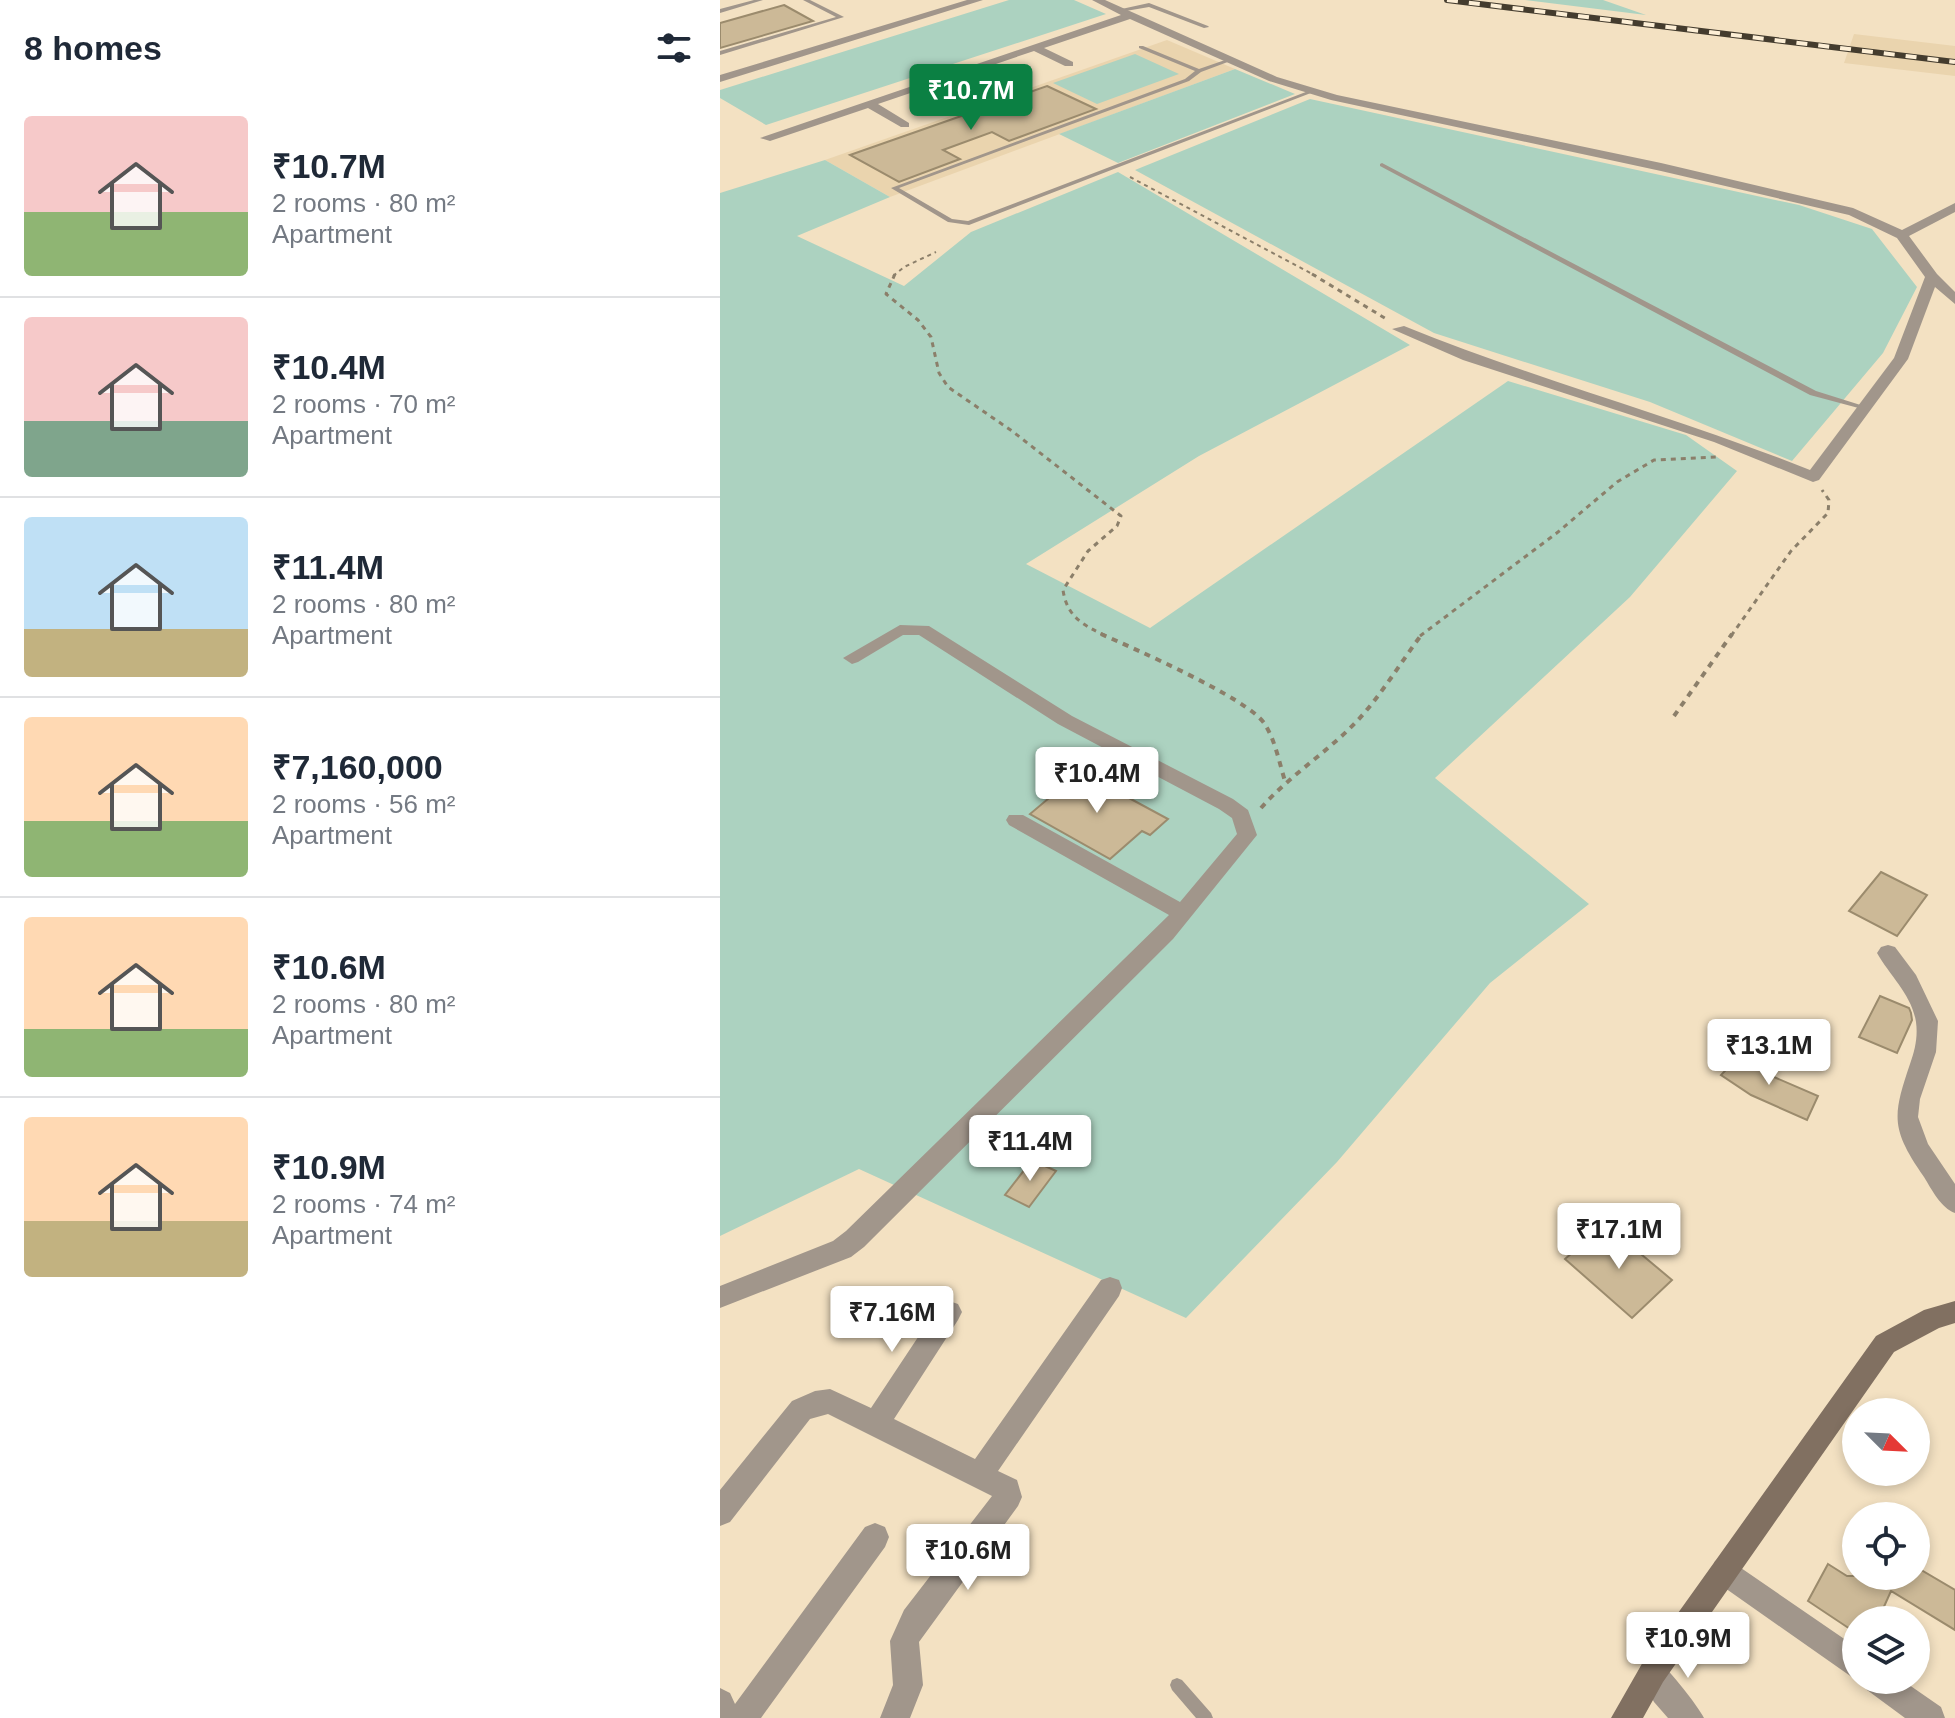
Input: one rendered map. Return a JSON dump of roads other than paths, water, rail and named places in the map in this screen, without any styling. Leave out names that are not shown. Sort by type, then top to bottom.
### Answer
[{"type":"street","points":[[720,79],[978,0]]},
{"type":"street","points":[[1097,0],[1230,60],[1313,91],[1378,109],[1661,167],[1863,216],[1902,235],[1932,277],[1955,300]]},
{"type":"street","points":[[766,138],[1035,48],[1125,12]]},
{"type":"street","points":[[1035,48],[1069,64]]},
{"type":"street","points":[[868,103],[905,125]]},
{"type":"street","points":[[1902,235],[1955,207]]},
{"type":"street","points":[[1399,329],[1468,357],[1618,404],[1813,477],[1901,359],[1932,277]]},
{"type":"street","points":[[720,1297],[842,1249],[855,1239],[1183,913],[1247,835],[1241,815],[1226,804],[1065,720],[923,630],[900,630],[852,658]]},
{"type":"street","points":[[1016,820],[1183,913]]},
{"type":"street","points":[[1888,953],[1922,999],[1929,1026],[1928,1048],[1907,1105],[1907,1121],[1921,1151],[1955,1203]]},
{"type":"street","points":[[980,1474],[1110,1288]]},
{"type":"street","points":[[876,1424],[949,1312]]},
{"type":"street","points":[[1626,1718],[1653,1672],[1885,1344],[1933,1318],[1955,1312]]},
{"type":"street","points":[[720,1512],[801,1410],[830,1401],[1007,1489],[1008,1497],[914,1620],[904,1641],[908,1685],[895,1718]]},
{"type":"street","points":[[743,1718],[875,1537]]},
{"type":"street","points":[[1725,1571],[1842,1655]]},
{"type":"street","points":[[1653,1672],[1664,1692],[1689,1718]]},
{"type":"street","points":[[1897,1694],[1930,1718]]},
{"type":"street","points":[[720,1703],[726,1718]]},
{"type":"lane","points":[[720,11],[760,0]]},
{"type":"lane","points":[[720,53],[841,17],[806,0]]},
{"type":"lane","points":[[1125,12],[1149,5],[1206,27]]},
{"type":"lane","points":[[1141,47],[1199,71]]},
{"type":"lane","points":[[1230,60],[1199,71],[1187,80],[894,188],[950,221],[969,223],[1313,91]]},
{"type":"lane","points":[[1382,165],[1799,386],[1866,408]]},
{"type":"lane","points":[[1177,1685],[1206,1718]]},
{"type":"railway","points":[[1447,0],[1955,62]]}]
